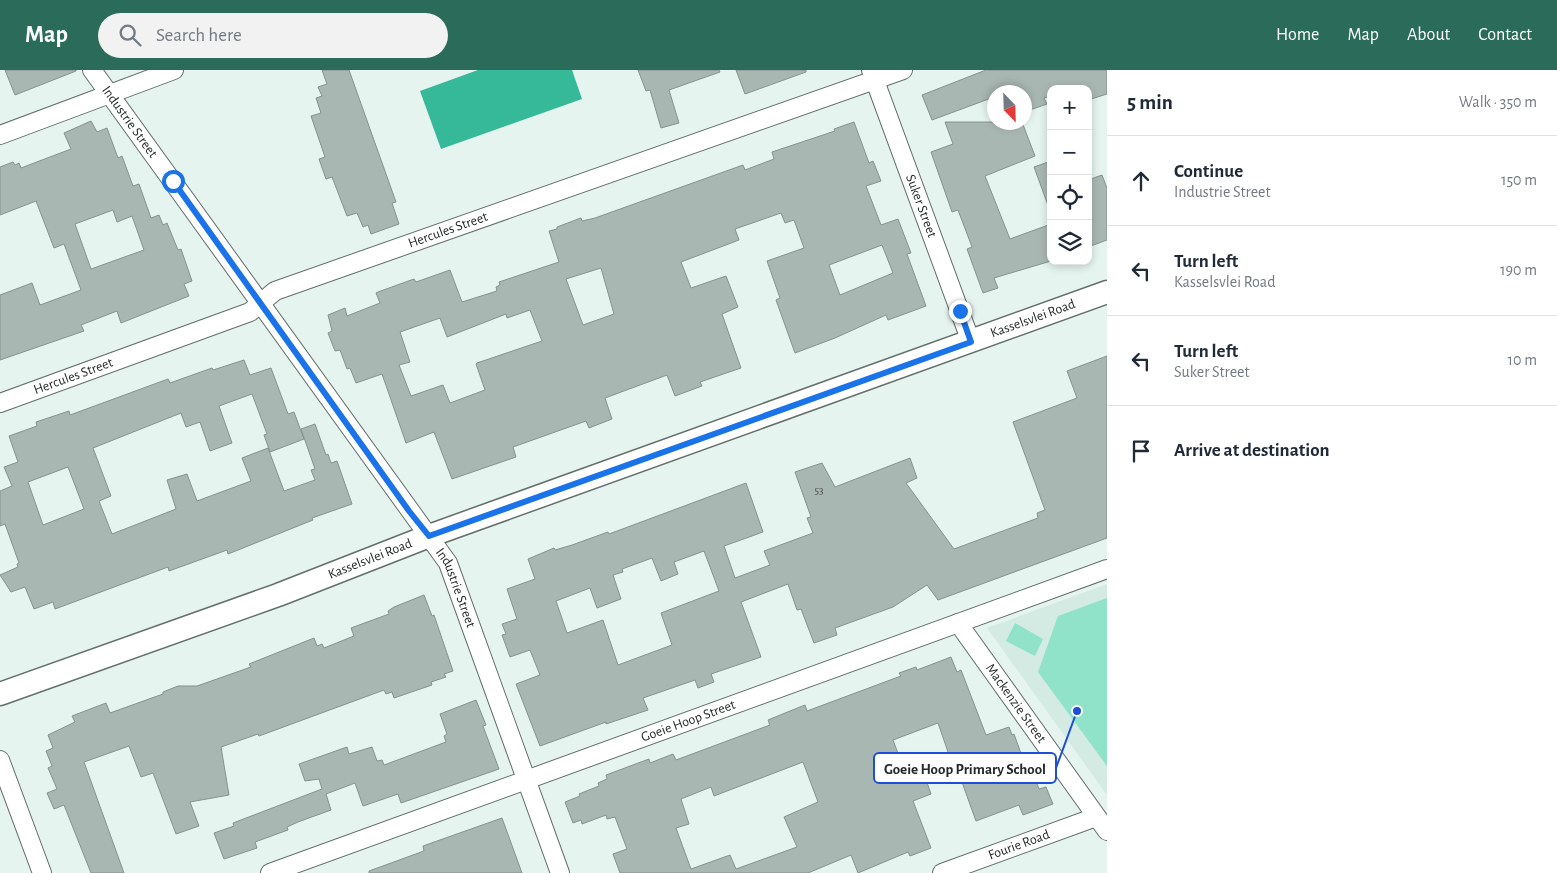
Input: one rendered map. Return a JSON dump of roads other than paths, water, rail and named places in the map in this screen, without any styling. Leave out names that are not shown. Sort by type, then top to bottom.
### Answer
[{"type":"street","name":"Industrie Street","points":[[92,70],[194,208],[260,303],[448,563],[528,780],[560,873]]},
{"type":"street","points":[[0,136],[174,70]]},
{"type":"street","name":"Hercules Street","points":[[0,403],[250,312],[275,291],[873,75],[903,70]]},
{"type":"street","name":"Suker Street","points":[[873,75],[971,342]]},
{"type":"street","name":"Kasselsvlei Road","points":[[0,694],[278,595],[429,536],[1107,292]]},
{"type":"street","name":"Goeie Hoop Street","points":[[270,873],[1107,569]]},
{"type":"street","name":"Mackenzie Street","points":[[958,624],[1107,831]]},
{"type":"street","points":[[0,760],[42,873]]},
{"type":"street","name":"Fourie Road","points":[[942,873],[1096,817]]},
{"type":"place","name":"Goeie Hoop Primary School","points":[[1077,711]]}]
